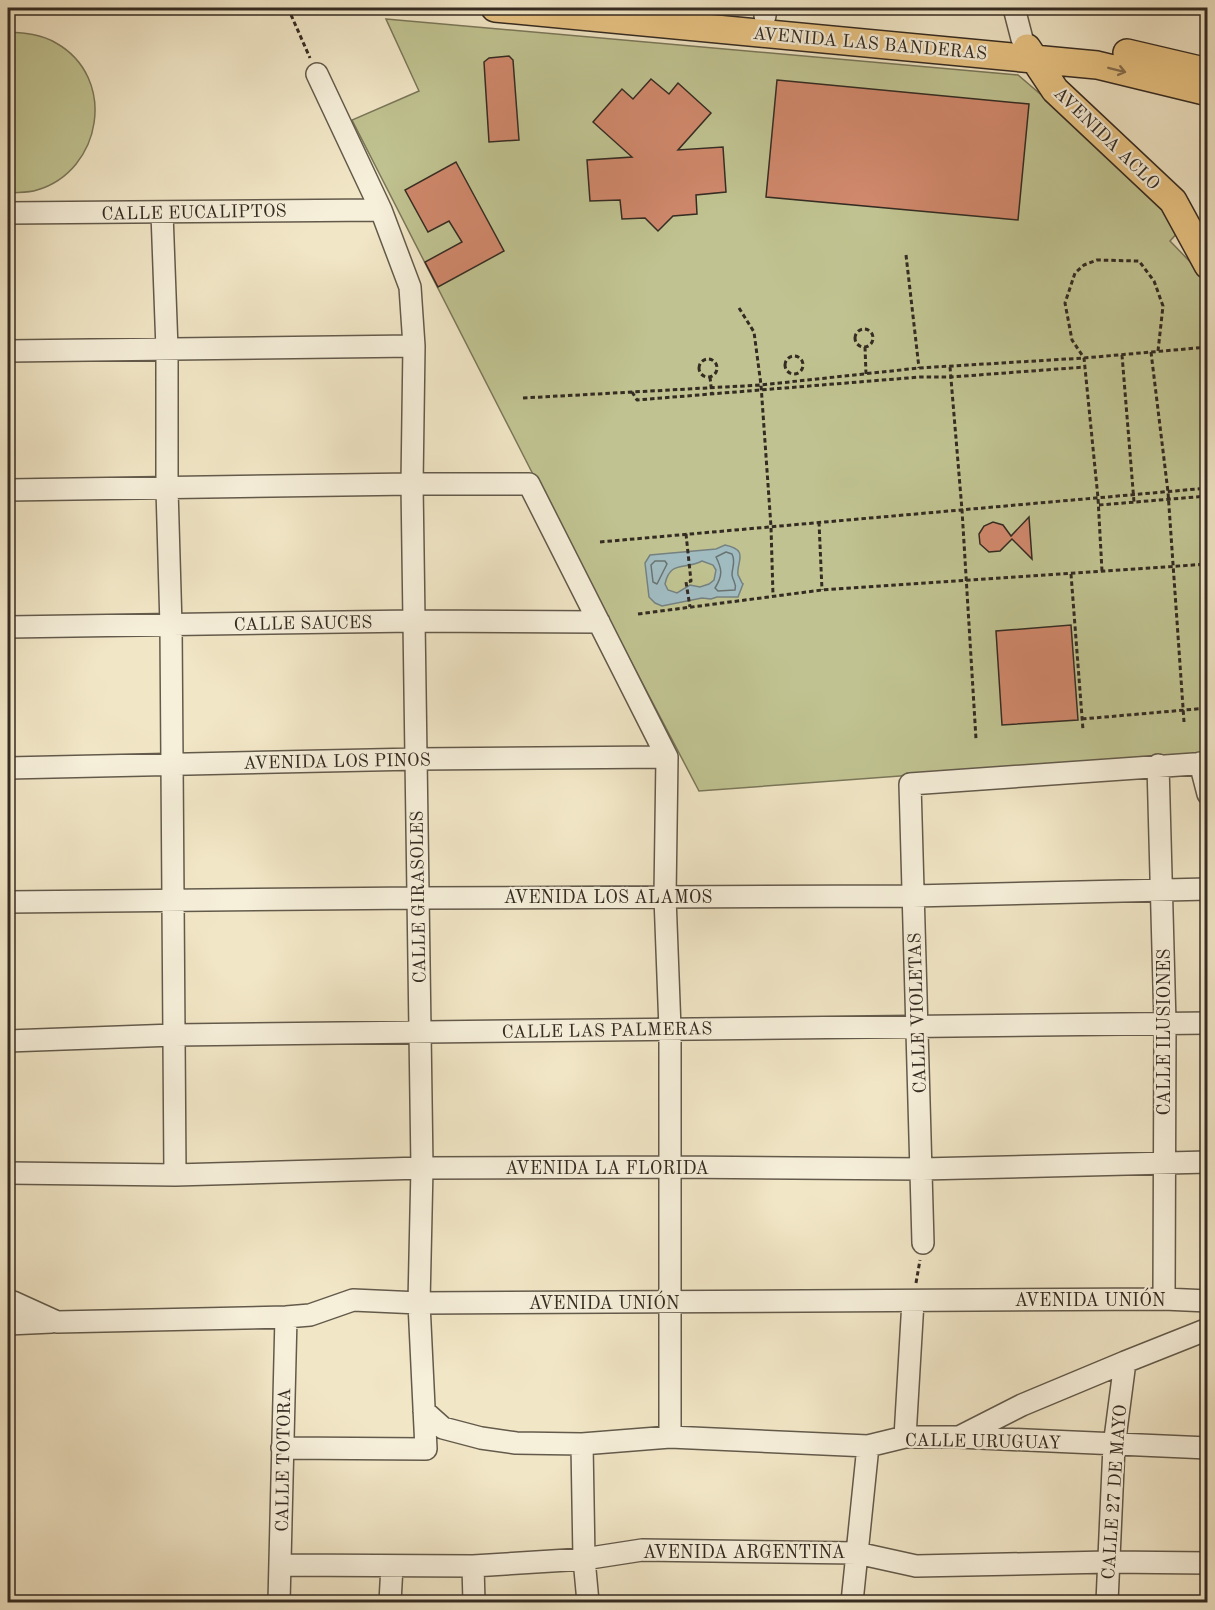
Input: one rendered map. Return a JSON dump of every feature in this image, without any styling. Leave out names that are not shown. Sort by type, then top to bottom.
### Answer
[{"type":"main road","name":"AVENIDA LAS BANDERAS","points":[[495,8],[1028,49],[1107,48],[1208,72]]},
{"type":"main road","name":"AVENIDA LAS BANDERAS","points":[[671,8],[765,12],[1028,49],[1208,92]]},
{"type":"main road","name":"AVENIDA ACLO","points":[[1028,49],[1055,90],[1196,225],[1208,265]]},
{"type":"street","name":"AVENIDA ACLO","points":[[1014,8],[1028,49]]},
{"type":"street","name":"CALLE GIRASOLES","points":[[282,1448],[426,1449],[419,1303],[422,1168],[412,484],[414,346],[410,287],[381,210],[317,74]]},
{"type":"street","name":"CALLE EUCALIPTOS","points":[[8,213],[381,210]]},
{"type":"street","points":[[162,213],[167,349],[167,489],[171,626],[175,1175]]},
{"type":"street","points":[[8,351],[414,346]]},
{"type":"street","points":[[8,490],[529,484],[667,757],[664,897],[670,1029],[670,1437]]},
{"type":"street","name":"CALLE SAUCES","points":[[8,627],[414,621],[599,622]]},
{"type":"street","name":"AVENIDA LOS PINOS","points":[[8,768],[417,759],[667,757]]},
{"type":"street","points":[[1158,765],[1204,763],[1208,794]]},
{"type":"street","name":"CALLE VIOLETAS","points":[[923,1243],[910,784],[1158,765]]},
{"type":"street","name":"CALLE ILUSIONES","points":[[1158,765],[1165,1023],[1164,1299]]},
{"type":"street","name":"AVENIDA LOS ALAMOS","points":[[8,902],[913,896],[1208,889]]},
{"type":"street","name":"CALLE LAS PALMERAS","points":[[8,1041],[174,1035],[1208,1023]]},
{"type":"street","name":"AVENIDA LA FLORIDA","points":[[8,1173],[175,1175],[422,1168],[922,1169],[1208,1162]]},
{"type":"street","name":"AVENIDA UNIÓN","points":[[8,1302],[13,1302],[52,1322],[286,1317],[310,1315],[353,1300],[419,1303],[1164,1299],[1208,1301]]},
{"type":"street","points":[[905,1437],[913,1301]]},
{"type":"street","name":"CALLE TOTORA","points":[[279,1602],[286,1317]]},
{"type":"street","points":[[8,1324],[52,1322]]},
{"type":"street","points":[[958,1437],[1022,1405],[1208,1329]]},
{"type":"street","name":"CALLE 27 DE MAYO","points":[[1107,1602],[1114,1446],[1125,1362]]},
{"type":"street","name":"CALLE URUGUAY","points":[[424,1411],[443,1428],[480,1438],[516,1443],[582,1444],[670,1437],[868,1446],[905,1437],[958,1437],[1114,1446],[1208,1448]]},
{"type":"street","points":[[582,1444],[588,1602]]},
{"type":"street","points":[[852,1602],[868,1446]]},
{"type":"street","name":"AVENIDA ARGENTINA","points":[[280,1565],[473,1566],[585,1559],[642,1550],[857,1553],[916,1566],[1108,1562],[1208,1563]]},
{"type":"street","points":[[390,1602],[392,1566]]},
{"type":"street","points":[[473,1566],[474,1602]]},
{"type":"path","points":[[288,8],[317,74]]},
{"type":"path","points":[[906,255],[919,368]]},
{"type":"path","points":[[1102,571],[1098,498],[1084,358],[1072,340],[1065,303],[1075,273],[1084,265],[1097,260],[1139,261],[1154,281],[1163,306],[1158,351]]},
{"type":"path","points":[[739,308],[754,332],[762,391],[773,595]]},
{"type":"path","points":[[863,329],[868,330],[873,337],[870,345],[865,347],[859,345],[855,338],[863,329]]},
{"type":"path","points":[[865,347],[866,374]]},
{"type":"path","points":[[523,398],[761,385],[919,368],[1084,358],[1208,347]]},
{"type":"path","points":[[1151,352],[1168,492],[1184,722]]},
{"type":"path","points":[[1122,354],[1134,502]]},
{"type":"path","points":[[795,356],[801,359],[803,367],[795,374],[789,373],[785,365],[790,357],[795,356]]},
{"type":"path","points":[[707,359],[712,360],[716,365],[716,371],[710,377],[702,375],[699,370],[701,362],[707,359]]},
{"type":"path","points":[[950,366],[967,579],[976,739]]},
{"type":"path","points":[[632,392],[637,400],[920,377],[951,377],[1085,367]]},
{"type":"path","points":[[794,381],[795,374]]},
{"type":"path","points":[[710,377],[712,395]]},
{"type":"path","points":[[600,542],[1208,488]]},
{"type":"path","points":[[1098,505],[1208,496]]},
{"type":"path","points":[[819,522],[822,590]]},
{"type":"path","points":[[686,534],[691,581],[686,582],[690,607]]},
{"type":"path","points":[[638,614],[822,590],[1208,564]]},
{"type":"path","points":[[1071,574],[1083,730]]},
{"type":"path","points":[[1082,719],[1208,708]]},
{"type":"path","points":[[913,1301],[923,1243]]},
{"type":"green space","points":[[386,19],[1018,75],[1164,200],[1179,231],[1170,241],[1199,271],[1207,286],[1207,753],[699,791],[541,490],[352,120],[419,91]]},
{"type":"green space","points":[[8,32],[39,36],[56,43],[76,59],[88,78],[94,100],[94,122],[88,144],[76,164],[59,180],[30,192],[8,193]]},
{"type":"water","points":[[725,545],[733,547],[740,553],[738,575],[743,584],[738,597],[702,598],[662,606],[649,597],[645,563],[650,555],[716,549]],"holes":[[[702,561],[713,565],[716,570],[714,580],[709,584],[700,587],[690,585],[677,593],[668,590],[665,584],[670,572],[679,567]]]},
{"type":"building","points":[[509,56],[513,60],[519,140],[489,142],[484,62],[489,58]]},
{"type":"building","points":[[651,79],[669,94],[678,83],[711,113],[678,150],[723,147],[726,192],[696,195],[697,214],[673,216],[658,231],[645,218],[622,219],[620,200],[590,201],[587,160],[632,157],[593,122],[622,89],[633,99]]},
{"type":"building","points":[[777,80],[1029,104],[1018,220],[766,197]]},
{"type":"building","points":[[456,162],[504,251],[438,287],[425,262],[462,242],[449,221],[428,232],[405,190]]},
{"type":"building","points":[[1029,517],[1032,559],[1012,539],[1000,551],[989,552],[980,544],[979,534],[984,526],[993,522],[1003,525],[1011,536]]},
{"type":"building","points":[[1071,625],[1078,720],[1002,725],[996,631]]}]
